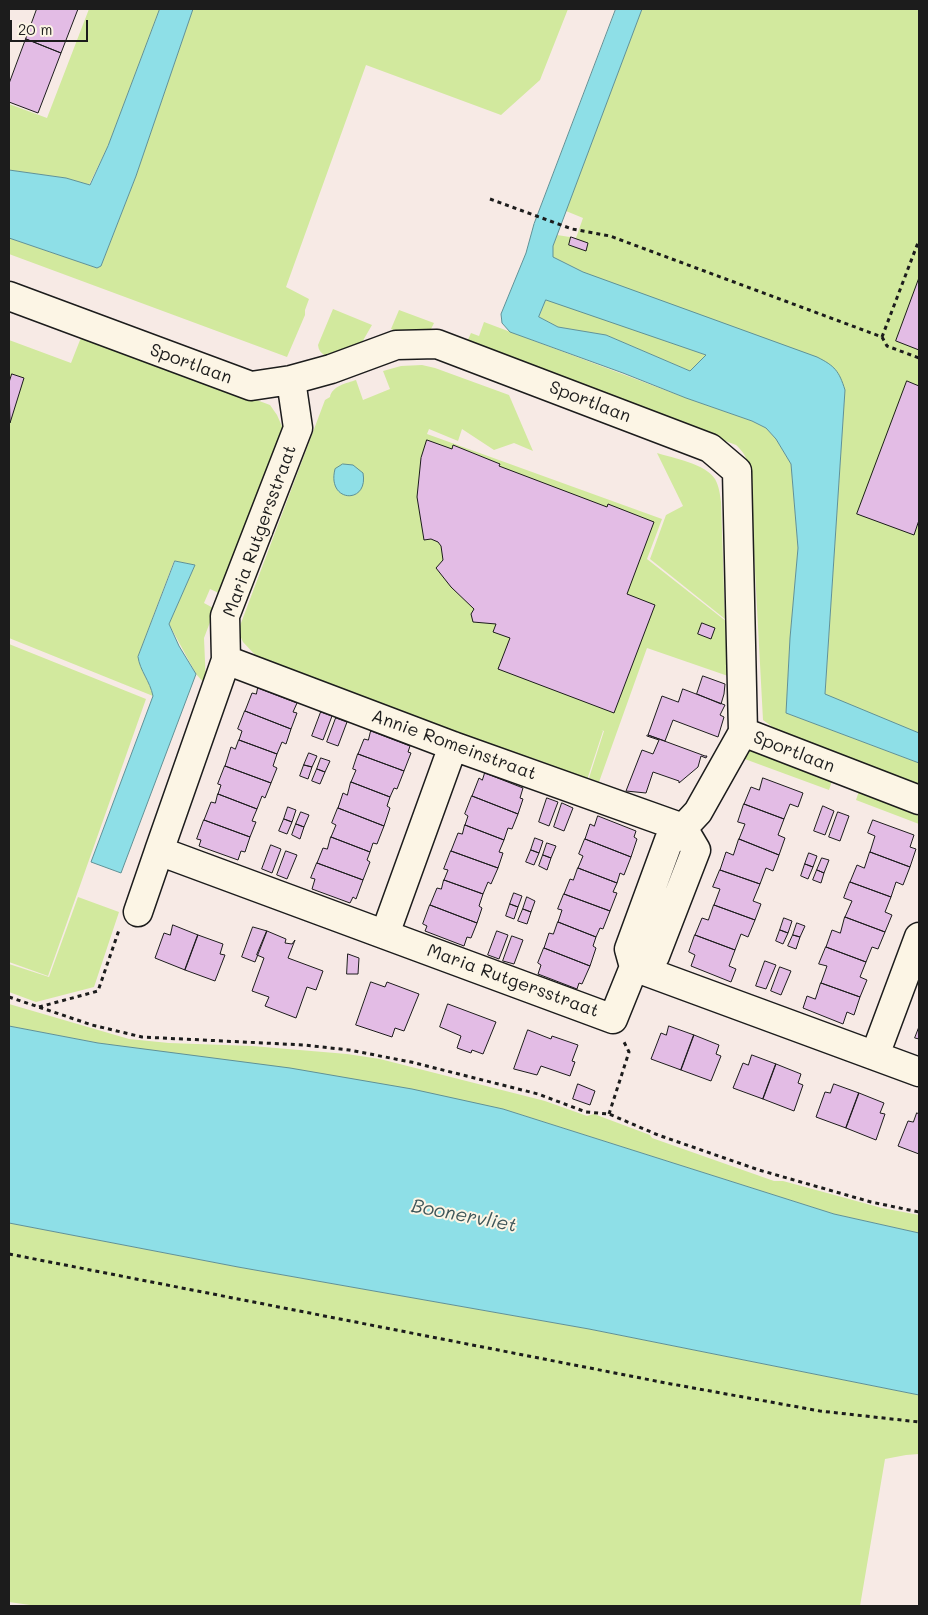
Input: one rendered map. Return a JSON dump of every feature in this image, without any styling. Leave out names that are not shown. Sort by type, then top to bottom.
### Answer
[{"type":"street","name":"Sportlaan","points":[[9,296],[251,386],[290,380],[330,369],[396,344],[437,344],[710,448],[737,471],[743,732],[919,800]]},
{"type":"street","name":"Maria Rutgersstraat","points":[[138,912],[226,660],[225,616],[298,428],[290,380]]},
{"type":"street","name":"Annie Romeinstraat","points":[[226,660],[453,746],[683,828]]},
{"type":"street","points":[[743,732],[698,812],[670,840],[629,949],[634,967],[919,1072]]},
{"type":"street","points":[[385,934],[453,746]]},
{"type":"street","name":"Maria Rutgersstraat","points":[[159,851],[613,1019],[634,967]]},
{"type":"street","points":[[875,1055],[919,937]]},
{"type":"path","points":[[490,199],[572,229],[610,236],[882,337],[887,346],[919,358]]},
{"type":"path","points":[[882,337],[919,240]]},
{"type":"path","points":[[38,1007],[98,991],[127,908],[138,912]]},
{"type":"path","points":[[9,997],[92,1025],[142,1037],[304,1045],[349,1050],[411,1062],[538,1094],[586,1112],[609,1114],[658,1135],[760,1170],[870,1202],[919,1212]]},
{"type":"path","points":[[609,1114],[629,1052]]},
{"type":"path","points":[[9,1254],[695,1388],[820,1411],[919,1422]]},
{"type":"green space","points":[[89,9],[160,9],[108,146],[89,185],[66,178],[9,170],[9,104],[47,118]]},
{"type":"green space","points":[[193,9],[568,9],[540,80],[501,115],[366,65],[286,287],[309,299],[305,315],[287,357],[9,254],[9,238],[97,268],[101,266],[136,176]]},
{"type":"green space","points":[[642,9],[919,9],[919,733],[825,695],[845,390],[553,257],[553,246],[557,235],[576,238],[583,218],[566,211]]},
{"type":"green space","points":[[546,299],[706,355],[690,371],[606,335],[558,327],[539,317]]},
{"type":"green space","points":[[333,309],[372,325],[361,344],[336,360],[322,353],[318,345]]},
{"type":"green space","points":[[399,310],[434,323],[428,335],[418,339],[391,329]]},
{"type":"green space","points":[[484,322],[752,421],[766,428],[776,439],[791,464],[798,548],[786,713],[919,763],[919,785],[778,731],[763,720],[750,477],[749,467],[743,452],[736,445],[467,342],[471,333],[479,336]]},
{"type":"green space","points":[[82,335],[270,405],[284,431],[221,594],[210,589],[204,603],[215,609],[204,638],[206,685],[196,674],[169,624],[195,565],[174,561],[138,657],[153,696],[9,638],[9,340],[71,363]]},
{"type":"green space","points":[[422,365],[509,395],[533,451],[514,443],[494,450],[462,429],[458,441],[429,429],[427,434],[662,519],[647,559],[727,622],[728,676],[647,648],[599,782],[589,778],[604,731],[601,730],[603,731],[587,780],[533,758],[530,761],[258,658],[243,642],[238,631],[325,400],[337,388],[356,380],[363,400],[390,389],[383,371],[401,366]]},
{"type":"green space","points":[[657,453],[680,459],[704,469],[715,479],[721,502],[725,619],[650,559],[666,515],[683,506]]},
{"type":"green space","points":[[9,644],[146,699],[48,976],[9,962]]},
{"type":"green space","points":[[750,747],[833,778],[829,790],[742,758]]},
{"type":"green space","points":[[860,788],[919,810],[919,824],[856,800]]},
{"type":"green space","points":[[78,897],[119,912],[94,987],[36,1002],[9,992],[9,964],[49,977]]},
{"type":"green space","points":[[9,1004],[129,1039],[169,1043],[252,1046],[347,1054],[380,1059],[545,1101],[587,1116],[594,1114],[650,1135],[652,1138],[774,1181],[783,1181],[882,1208],[919,1215],[919,1233],[834,1214],[503,1109],[98,1043],[9,1026]]},
{"type":"green space","points":[[9,1223],[238,1267],[589,1329],[919,1395],[919,1454],[885,1459],[860,1606],[37,1606],[9,1602]]},
{"type":"water","points":[[160,9],[193,9],[136,176],[101,266],[97,268],[9,238],[9,170],[66,178],[90,185],[108,146]]},
{"type":"water","points":[[616,9],[642,9],[553,246],[553,257],[583,272],[817,357],[836,370],[845,390],[825,694],[919,733],[919,763],[786,713],[798,548],[791,464],[776,439],[766,428],[752,421],[510,332],[502,323],[501,314],[526,253],[534,224]],"holes":[[[546,300],[706,355],[690,371],[606,335],[558,327],[539,317]]]},
{"type":"water","points":[[343,464],[353,465],[363,473],[363,483],[360,491],[354,495],[341,494],[336,488],[334,480],[335,469]]},
{"type":"water","points":[[175,561],[195,565],[169,624],[179,646],[196,674],[121,873],[91,862],[153,696],[138,657]]},
{"type":"water","name":"Boonervliet","points":[[9,1026],[98,1043],[290,1068],[412,1089],[503,1109],[834,1214],[919,1233],[919,1395],[589,1329],[238,1267],[9,1223]]},
{"type":"building","points":[[37,9],[78,9],[61,53],[26,39]]},
{"type":"building","points":[[26,39],[61,53],[38,113],[9,102],[9,84]]},
{"type":"building","points":[[571,237],[588,243],[586,251],[569,245]]},
{"type":"building","points":[[919,278],[919,350],[896,341]]},
{"type":"building","points":[[12,374],[24,378],[10,423],[9,383]]},
{"type":"building","points":[[907,381],[919,386],[919,520],[914,535],[857,514]]},
{"type":"building","points":[[427,440],[452,449],[453,445],[500,464],[499,466],[607,507],[608,504],[654,522],[627,594],[655,605],[614,713],[498,669],[510,638],[493,632],[496,624],[473,622],[471,614],[474,609],[451,587],[436,568],[443,560],[441,546],[438,542],[431,539],[424,540],[417,497],[421,458]]},
{"type":"building","points":[[702,623],[715,628],[711,639],[698,634]]},
{"type":"building","points":[[703,676],[725,684],[721,704],[697,694]]},
{"type":"building","points":[[258,688],[297,703],[293,712],[297,713],[291,729],[245,711],[252,693],[256,694]]},
{"type":"building","points":[[683,689],[725,705],[720,715],[724,717],[718,737],[673,720],[665,741],[648,735],[662,696],[678,702]]},
{"type":"building","points":[[245,711],[291,729],[286,744],[282,742],[277,754],[239,740],[242,731],[238,729]]},
{"type":"building","points":[[321,712],[332,716],[323,740],[312,736]]},
{"type":"building","points":[[336,718],[347,722],[338,746],[327,742]]},
{"type":"building","points":[[371,731],[410,746],[408,752],[411,753],[404,771],[358,754],[364,739],[368,740]]},
{"type":"building","points":[[648,735],[707,756],[706,758],[701,756],[698,767],[679,783],[679,781],[653,772],[646,793],[626,791],[642,750],[653,754],[659,740]]},
{"type":"building","points":[[239,740],[277,754],[273,766],[277,768],[271,783],[225,766],[231,747],[235,749]]},
{"type":"building","points":[[309,753],[317,756],[312,767],[304,765]]},
{"type":"building","points":[[358,754],[404,771],[397,789],[394,788],[390,797],[351,782],[356,770],[353,769]]},
{"type":"building","points":[[321,758],[330,761],[325,772],[317,769]]},
{"type":"building","points":[[304,765],[312,767],[308,779],[300,776]]},
{"type":"building","points":[[225,766],[271,783],[265,798],[262,796],[257,809],[218,794],[221,785],[218,784]]},
{"type":"building","points":[[317,769],[325,772],[320,784],[312,781]]},
{"type":"building","points":[[485,773],[523,788],[520,798],[523,799],[518,814],[472,796],[479,778],[482,780]]},
{"type":"building","points":[[763,778],[803,793],[798,807],[790,804],[784,819],[744,804],[751,787],[759,790]]},
{"type":"building","points":[[351,782],[390,797],[387,806],[390,808],[384,826],[338,808],[343,793],[347,795]]},
{"type":"building","points":[[218,794],[257,809],[252,821],[256,822],[250,837],[204,820],[211,802],[215,803]]},
{"type":"building","points":[[472,796],[518,814],[512,829],[508,828],[504,840],[465,825],[468,816],[465,814]]},
{"type":"building","points":[[547,798],[558,802],[549,826],[539,822]]},
{"type":"building","points":[[562,803],[573,808],[564,831],[554,827]]},
{"type":"building","points":[[744,804],[784,819],[778,835],[785,838],[779,855],[739,839],[745,824],[738,822]]},
{"type":"building","points":[[823,806],[834,811],[825,835],[814,831]]},
{"type":"building","points":[[288,807],[296,810],[292,822],[284,819]]},
{"type":"building","points":[[338,808],[384,826],[377,844],[373,843],[370,852],[331,837],[336,825],[332,823]]},
{"type":"building","points":[[301,812],[309,815],[304,827],[296,824]]},
{"type":"building","points":[[838,812],[849,816],[840,841],[829,837]]},
{"type":"building","points":[[598,816],[636,831],[634,837],[637,839],[631,857],[585,839],[590,824],[594,826]]},
{"type":"building","points":[[284,819],[292,822],[287,834],[279,831]]},
{"type":"building","points":[[204,820],[250,837],[245,852],[241,851],[238,860],[199,846],[201,840],[197,839]]},
{"type":"building","points":[[873,820],[914,835],[910,847],[916,849],[910,867],[870,852],[875,836],[868,833]]},
{"type":"building","points":[[296,824],[304,827],[300,839],[292,835]]},
{"type":"building","points":[[465,825],[504,840],[499,852],[503,853],[498,868],[451,851],[458,833],[462,834]]},
{"type":"building","points":[[331,837],[370,852],[367,860],[370,862],[363,880],[317,863],[323,848],[327,849]]},
{"type":"building","points":[[535,838],[543,841],[539,853],[531,850]]},
{"type":"building","points":[[585,839],[631,857],[624,875],[620,873],[617,883],[578,868],[583,856],[579,854]]},
{"type":"building","points":[[739,839],[779,855],[773,871],[766,868],[760,884],[720,870],[726,852],[733,855]]},
{"type":"building","points":[[547,843],[556,846],[551,858],[543,855]]},
{"type":"building","points":[[271,845],[281,849],[272,873],[262,869]]},
{"type":"building","points":[[531,850],[539,853],[534,865],[526,862]]},
{"type":"building","points":[[286,851],[297,855],[287,879],[277,875]]},
{"type":"building","points":[[451,851],[498,868],[491,884],[488,882],[483,894],[444,880],[448,870],[444,869]]},
{"type":"building","points":[[870,852],[910,867],[903,885],[896,882],[891,897],[850,882],[857,865],[864,868]]},
{"type":"building","points":[[809,853],[817,856],[813,867],[805,864]]},
{"type":"building","points":[[543,855],[551,858],[547,870],[539,866]]},
{"type":"building","points":[[822,858],[829,860],[824,873],[817,870]]},
{"type":"building","points":[[317,863],[363,880],[356,899],[353,897],[350,903],[312,889],[315,879],[311,878]]},
{"type":"building","points":[[805,864],[813,867],[808,879],[801,876]]},
{"type":"building","points":[[578,868],[617,883],[613,892],[617,893],[610,911],[564,894],[570,879],[573,880]]},
{"type":"building","points":[[720,870],[760,884],[753,901],[761,904],[755,920],[714,905],[720,889],[713,887]]},
{"type":"building","points":[[817,870],[824,873],[821,883],[813,880]]},
{"type":"building","points":[[444,880],[483,894],[479,906],[482,908],[477,923],[430,905],[437,888],[441,889]]},
{"type":"building","points":[[850,882],[891,897],[885,912],[892,915],[885,932],[845,917],[852,901],[844,898]]},
{"type":"building","points":[[514,893],[522,896],[518,907],[510,904]]},
{"type":"building","points":[[564,894],[610,911],[603,929],[600,928],[596,937],[558,922],[562,910],[558,909]]},
{"type":"building","points":[[527,897],[535,901],[531,912],[523,909]]},
{"type":"building","points":[[510,904],[518,907],[514,919],[506,916]]},
{"type":"building","points":[[430,905],[477,923],[471,938],[467,937],[464,946],[425,931],[427,926],[423,924]]},
{"type":"building","points":[[714,905],[755,920],[748,937],[741,934],[735,950],[695,935],[702,918],[708,920]]},
{"type":"building","points":[[523,909],[531,912],[527,924],[518,921]]},
{"type":"building","points":[[845,917],[885,932],[878,949],[872,947],[866,962],[826,947],[832,930],[840,933]]},
{"type":"building","points":[[784,918],[792,921],[788,933],[780,930]]},
{"type":"building","points":[[558,922],[596,937],[593,946],[596,948],[590,966],[544,948],[549,933],[553,934]]},
{"type":"building","points":[[797,923],[805,926],[800,937],[793,935]]},
{"type":"building","points":[[173,925],[198,935],[185,970],[155,958],[164,933],[170,935]]},
{"type":"building","points":[[253,927],[267,931],[255,962],[242,957]]},
{"type":"building","points":[[780,930],[788,933],[783,944],[776,941]]},
{"type":"building","points":[[267,931],[286,939],[285,943],[292,944],[295,940],[288,958],[323,971],[316,990],[307,987],[296,1018],[265,1006],[269,997],[252,991],[264,958],[257,955]]},
{"type":"building","points":[[497,931],[508,935],[499,959],[488,955]]},
{"type":"building","points":[[198,935],[223,944],[220,954],[225,955],[215,981],[185,970]]},
{"type":"building","points":[[695,935],[735,950],[729,966],[736,969],[731,982],[691,966],[695,955],[689,952]]},
{"type":"building","points":[[793,935],[800,937],[796,949],[788,946]]},
{"type":"building","points":[[512,936],[523,940],[514,964],[503,961]]},
{"type":"building","points":[[826,947],[866,962],[860,977],[867,980],[860,997],[821,983],[827,966],[819,964]]},
{"type":"building","points":[[544,948],[590,966],[582,984],[579,983],[577,989],[538,974],[541,965],[538,963]]},
{"type":"building","points":[[348,954],[359,958],[358,974],[347,974]]},
{"type":"building","points":[[765,961],[776,965],[766,989],[756,986]]},
{"type":"building","points":[[780,967],[791,971],[781,995],[771,991]]},
{"type":"building","points":[[371,982],[385,987],[387,982],[419,994],[404,1031],[395,1028],[392,1037],[356,1025]]},
{"type":"building","points":[[821,983],[860,997],[854,1015],[847,1012],[843,1024],[803,1008],[807,996],[815,999]]},
{"type":"building","points":[[448,1004],[496,1022],[483,1054],[472,1050],[471,1053],[457,1048],[461,1036],[440,1027]]},
{"type":"building","points":[[669,1026],[694,1035],[681,1070],[651,1059],[661,1033],[666,1035]]},
{"type":"building","points":[[919,1027],[919,1039],[915,1038]]},
{"type":"building","points":[[528,1030],[551,1039],[552,1036],[578,1045],[572,1061],[575,1062],[570,1076],[541,1066],[537,1075],[514,1069]]},
{"type":"building","points":[[694,1035],[719,1045],[716,1054],[721,1056],[711,1081],[681,1070]]},
{"type":"building","points":[[752,1055],[776,1064],[763,1099],[733,1088],[743,1063],[748,1065]]},
{"type":"building","points":[[776,1064],[801,1074],[798,1083],[803,1085],[794,1111],[763,1099]]},
{"type":"building","points":[[578,1084],[595,1091],[590,1105],[573,1099]]},
{"type":"building","points":[[834,1084],[859,1093],[846,1128],[816,1117],[825,1092],[830,1093]]},
{"type":"building","points":[[859,1093],[884,1103],[880,1113],[885,1114],[876,1140],[846,1128]]},
{"type":"building","points":[[917,1113],[919,1114],[919,1154],[898,1146],[908,1121],[913,1122]]}]
